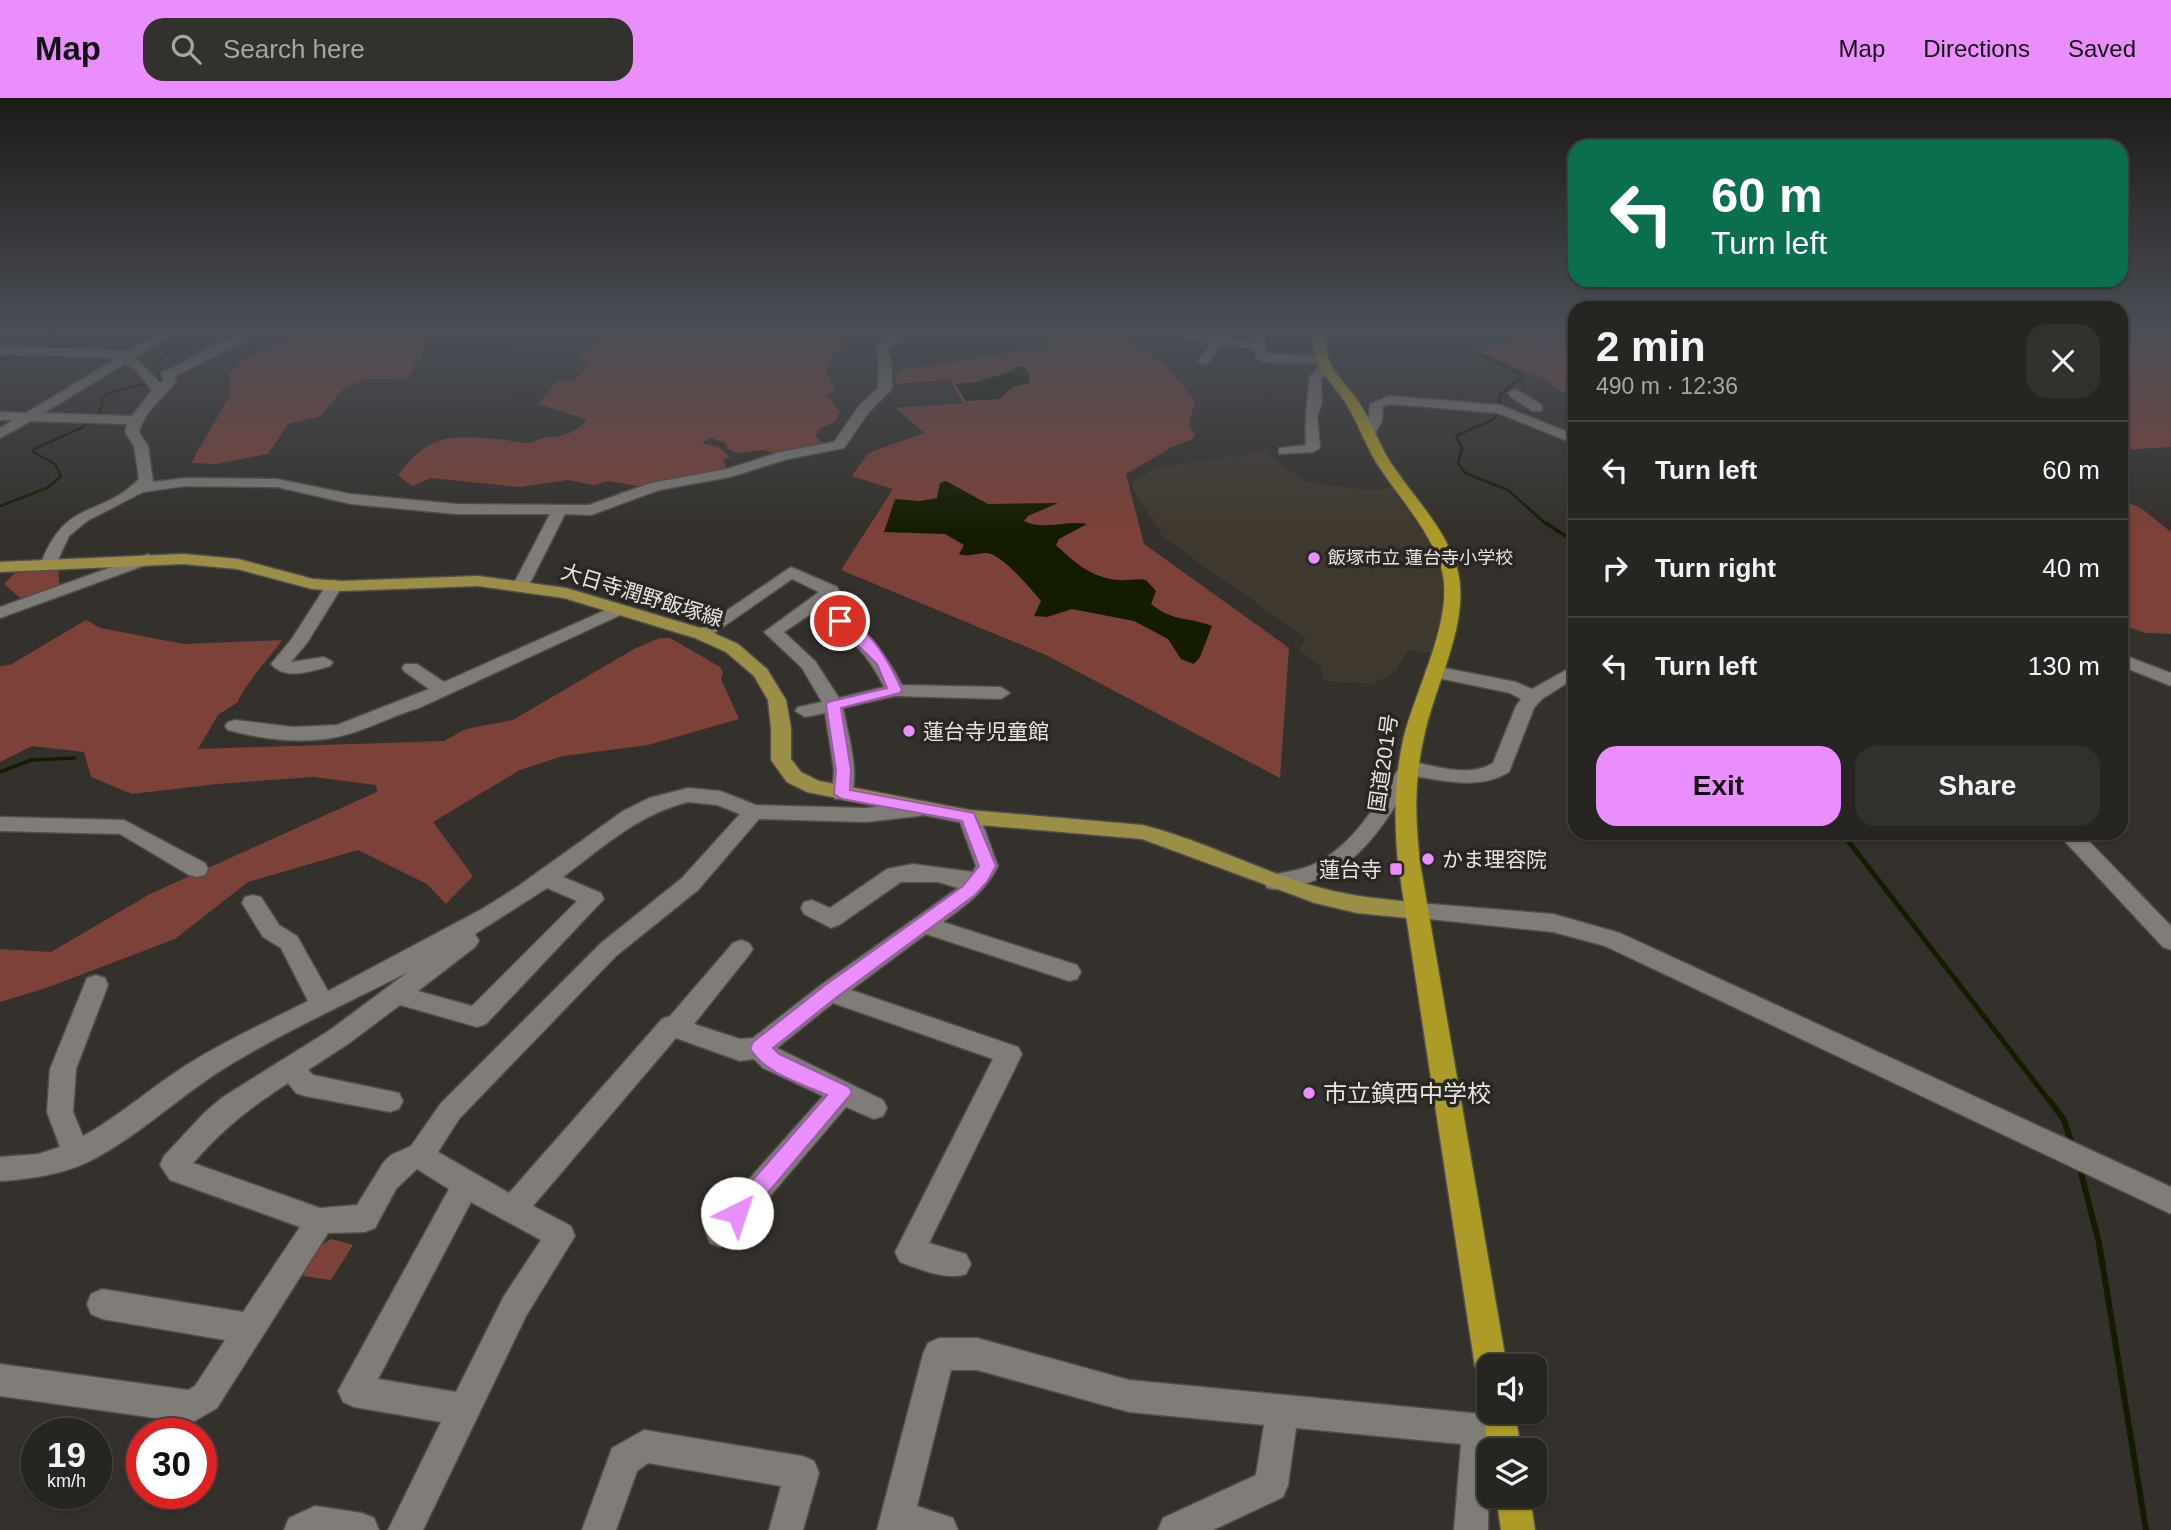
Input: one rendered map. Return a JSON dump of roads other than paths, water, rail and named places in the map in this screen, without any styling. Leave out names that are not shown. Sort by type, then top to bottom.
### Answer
[{"type":"highway","name":"国道201号","points":[[1348,397],[1386,466],[1432,531],[1450,571],[1453,601],[1414,736],[1404,811],[1409,863],[1489,1354]]},
{"type":"highway","points":[[1515,1508],[1518,1530]]},
{"type":"main road","name":"大日寺潤野飯塚線","points":[[0,567],[148,559],[238,564],[312,584],[478,581],[521,584],[566,593],[701,634],[732,648],[761,673],[777,700],[781,728],[781,760],[794,777],[814,787],[969,817],[1142,832],[1162,837],[1315,895],[1357,905],[1418,911]]},
{"type":"street","points":[[0,434],[61,397]]},
{"type":"street","points":[[65,590],[62,569],[58,563],[64,531],[140,488],[147,480],[141,446],[132,432],[135,420],[155,397]]},
{"type":"street","points":[[140,488],[185,482],[277,483],[351,499],[456,509],[559,511],[603,508],[656,486],[730,473],[785,455],[839,445],[864,409],[876,397]]},
{"type":"street","points":[[1284,452],[1313,448],[1310,417],[1315,397]]},
{"type":"street","points":[[1520,397],[1548,417],[1552,430]]},
{"type":"street","points":[[1369,432],[1376,421],[1377,404],[1390,400],[1500,409],[1536,408]]},
{"type":"street","points":[[1500,409],[1568,437]]},
{"type":"street","points":[[0,416],[135,420]]},
{"type":"street","points":[[521,584],[559,511]]},
{"type":"street","points":[[0,613],[148,559]]},
{"type":"street","points":[[701,634],[791,572],[831,591],[773,632],[804,657],[820,677],[833,705],[844,770],[842,794]]},
{"type":"street","points":[[324,662],[290,669],[280,664],[298,643],[335,585]]},
{"type":"street","points":[[815,603],[864,641],[883,662],[895,690]]},
{"type":"street","points":[[235,726],[274,732],[318,732],[348,728],[397,706],[412,704],[619,609]]},
{"type":"street","points":[[2128,662],[2171,680]]},
{"type":"street","points":[[411,668],[443,690]]},
{"type":"street","points":[[1434,672],[1516,688],[1532,697]]},
{"type":"street","points":[[1275,881],[1308,875],[1327,867],[1340,857],[1374,824],[1409,768],[1449,775],[1481,776],[1495,773],[1502,767],[1525,706],[1532,697],[1568,674]]},
{"type":"street","points":[[805,712],[895,690],[1001,693]]},
{"type":"street","points":[[405,1530],[515,1306],[561,1236],[466,1185],[420,1156],[406,1157],[394,1168],[365,1219],[342,1218],[320,1222],[180,1171],[174,1164],[213,1121],[232,1105],[339,1037],[498,917],[535,885],[630,816],[656,803],[688,795],[720,798],[754,811],[866,815],[919,809]]},
{"type":"street","points":[[420,1156],[450,1111],[608,950],[690,884],[754,811]]},
{"type":"street","points":[[513,1209],[671,1026],[740,1050],[760,1048],[979,880],[988,866],[969,817]]},
{"type":"street","points":[[0,824],[124,827],[197,869]]},
{"type":"street","points":[[2075,840],[2171,941]]},
{"type":"street","points":[[812,908],[831,919],[895,875],[913,872],[938,874],[962,881],[979,880]]},
{"type":"street","points":[[0,1169],[38,1167],[77,1154],[116,1132],[192,1074],[226,1054],[403,964],[535,885],[593,899],[477,1017],[395,994]]},
{"type":"street","points":[[253,903],[271,931],[289,943],[323,1005]]},
{"type":"street","points":[[1418,911],[1553,923],[1612,939],[2171,1201]]},
{"type":"street","points":[[923,924],[1069,972]]},
{"type":"street","points":[[676,1027],[741,950]]},
{"type":"street","points":[[77,1154],[60,1112],[63,1069],[96,985]]},
{"type":"street","points":[[831,992],[1009,1054],[910,1252],[956,1264]]},
{"type":"street","points":[[760,1048],[772,1060],[874,1108]]},
{"type":"street","points":[[291,1067],[305,1085],[390,1101]]},
{"type":"street","points":[[720,1233],[842,1093]]},
{"type":"street","points":[[464,1410],[354,1391],[466,1185]]},
{"type":"street","points":[[0,1380],[191,1406],[206,1397],[320,1222]]},
{"type":"street","points":[[102,1304],[251,1329]]},
{"type":"street","points":[[941,1530],[896,1524],[939,1354],[977,1354],[1129,1396],[1496,1431],[1471,1530]]},
{"type":"street","points":[[1175,1530],[1271,1485],[1283,1411]]},
{"type":"street","points":[[599,1530],[624,1460],[644,1446],[802,1473],[786,1530]]},
{"type":"street","points":[[301,1530],[316,1523],[362,1530]]},
{"type":"waterway","points":[[0,506],[47,488],[61,476],[55,464],[33,452],[34,449],[83,427],[98,414],[104,397]]},
{"type":"waterway","points":[[1500,397],[1496,416],[1492,420],[1456,436],[1462,448],[1458,463],[1465,473],[1508,490],[1546,524]]},
{"type":"waterway","points":[[1544,522],[1568,537]]},
{"type":"waterway","points":[[0,772],[31,760],[75,758]]},
{"type":"waterway","points":[[1847,840],[2051,1103]]},
{"type":"waterway","points":[[2050,1101],[2064,1120],[2072,1144]]},
{"type":"waterway","points":[[2080,1169],[2099,1243],[2146,1530]]},
{"type":"place","name":"飯塚市立 蓮台寺小学校","points":[[1314,558]]},
{"type":"place","name":"蓮台寺児童館","points":[[909,731]]},
{"type":"place","name":"かま理容院","points":[[1428,859]]},
{"type":"place","name":"蓮台寺","points":[[1396,869]]},
{"type":"place","name":"市立鎮西中学校","points":[[1309,1093]]}]
